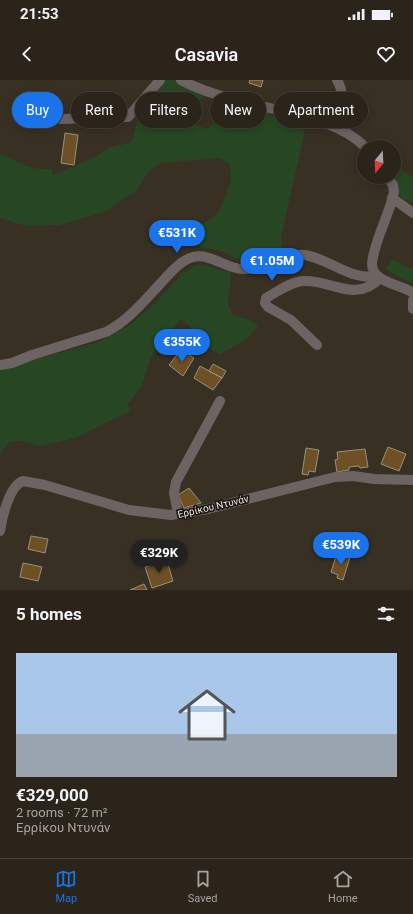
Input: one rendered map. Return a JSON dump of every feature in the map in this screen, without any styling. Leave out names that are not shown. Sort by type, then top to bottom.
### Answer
[{"type":"street","points":[[63,119],[128,117],[160,80]]},
{"type":"street","points":[[181,80],[226,98],[274,110]]},
{"type":"street","points":[[336,80],[341,92]]},
{"type":"street","points":[[336,128],[357,140]]},
{"type":"street","points":[[378,277],[373,269],[373,261],[392,198],[393,188],[391,184]]},
{"type":"street","points":[[392,198],[413,213]]},
{"type":"street","points":[[0,365],[12,363],[110,330],[122,322],[137,308],[173,271],[194,257],[209,258],[235,268],[248,269],[258,268],[294,255],[305,255],[331,264],[358,276],[378,277],[413,293]]},
{"type":"street","points":[[317,345],[291,320],[268,307],[265,303],[266,298],[303,281],[353,290],[363,290],[373,285],[378,277]]},
{"type":"street","points":[[413,300],[413,309]]},
{"type":"street","points":[[178,514],[174,493],[176,482],[220,401]]},
{"type":"street","name":"Ερρίκου Ντυνάν","points":[[0,526],[12,492],[16,485],[23,481],[45,485],[129,510],[158,514],[178,514],[208,509],[335,477],[353,476],[374,479],[413,480]]},
{"type":"green space","points":[[165,80],[175,80],[198,92],[156,92]]},
{"type":"green space","points":[[266,112],[274,116],[274,128],[299,128],[305,131],[281,237],[283,255],[262,263],[242,261],[218,250],[202,248],[190,237],[191,228],[206,222],[219,212],[231,181],[230,165],[220,158],[161,163],[149,171],[137,190],[104,212],[60,225],[26,226],[0,218],[0,153],[18,163],[31,167],[38,169],[52,169],[53,175],[95,157],[111,147],[130,143],[133,139],[135,128],[202,127],[206,129],[210,126],[210,128],[266,128]]},
{"type":"green space","points":[[401,170],[413,177],[413,203],[401,198],[397,184],[401,184]]},
{"type":"green space","points":[[392,259],[413,270],[413,284],[386,270]]},
{"type":"green space","points":[[196,265],[207,266],[231,273],[228,304],[232,314],[252,321],[258,326],[247,339],[220,354],[204,346],[194,330],[181,319],[151,356],[142,385],[127,405],[132,410],[75,438],[40,446],[22,441],[10,442],[0,453],[0,369],[99,342],[130,325],[156,302],[184,272]]},
{"type":"building","points":[[250,80],[263,80],[261,87],[249,83]]},
{"type":"building","points":[[65,133],[78,135],[74,165],[61,163]]},
{"type":"building","points":[[181,350],[194,358],[183,376],[169,365]]},
{"type":"building","points":[[213,364],[226,371],[222,378],[209,371]]},
{"type":"building","points":[[200,366],[222,378],[213,390],[194,378]]},
{"type":"building","points":[[388,447],[406,454],[399,471],[381,464]]},
{"type":"building","points":[[306,448],[319,450],[315,472],[309,471],[308,475],[302,474]]},
{"type":"building","points":[[365,449],[368,467],[349,467],[349,470],[337,472],[335,460],[338,459],[337,452]]},
{"type":"building","points":[[189,488],[201,503],[184,508],[178,495]]},
{"type":"building","points":[[31,536],[48,539],[45,553],[28,549]]},
{"type":"building","points":[[337,553],[350,557],[343,580],[337,578],[338,575],[331,572]]},
{"type":"building","points":[[167,561],[173,581],[152,588],[145,567]]},
{"type":"building","points":[[23,563],[42,567],[38,581],[20,577]]},
{"type":"building","points":[[144,584],[147,590],[130,590]]}]
